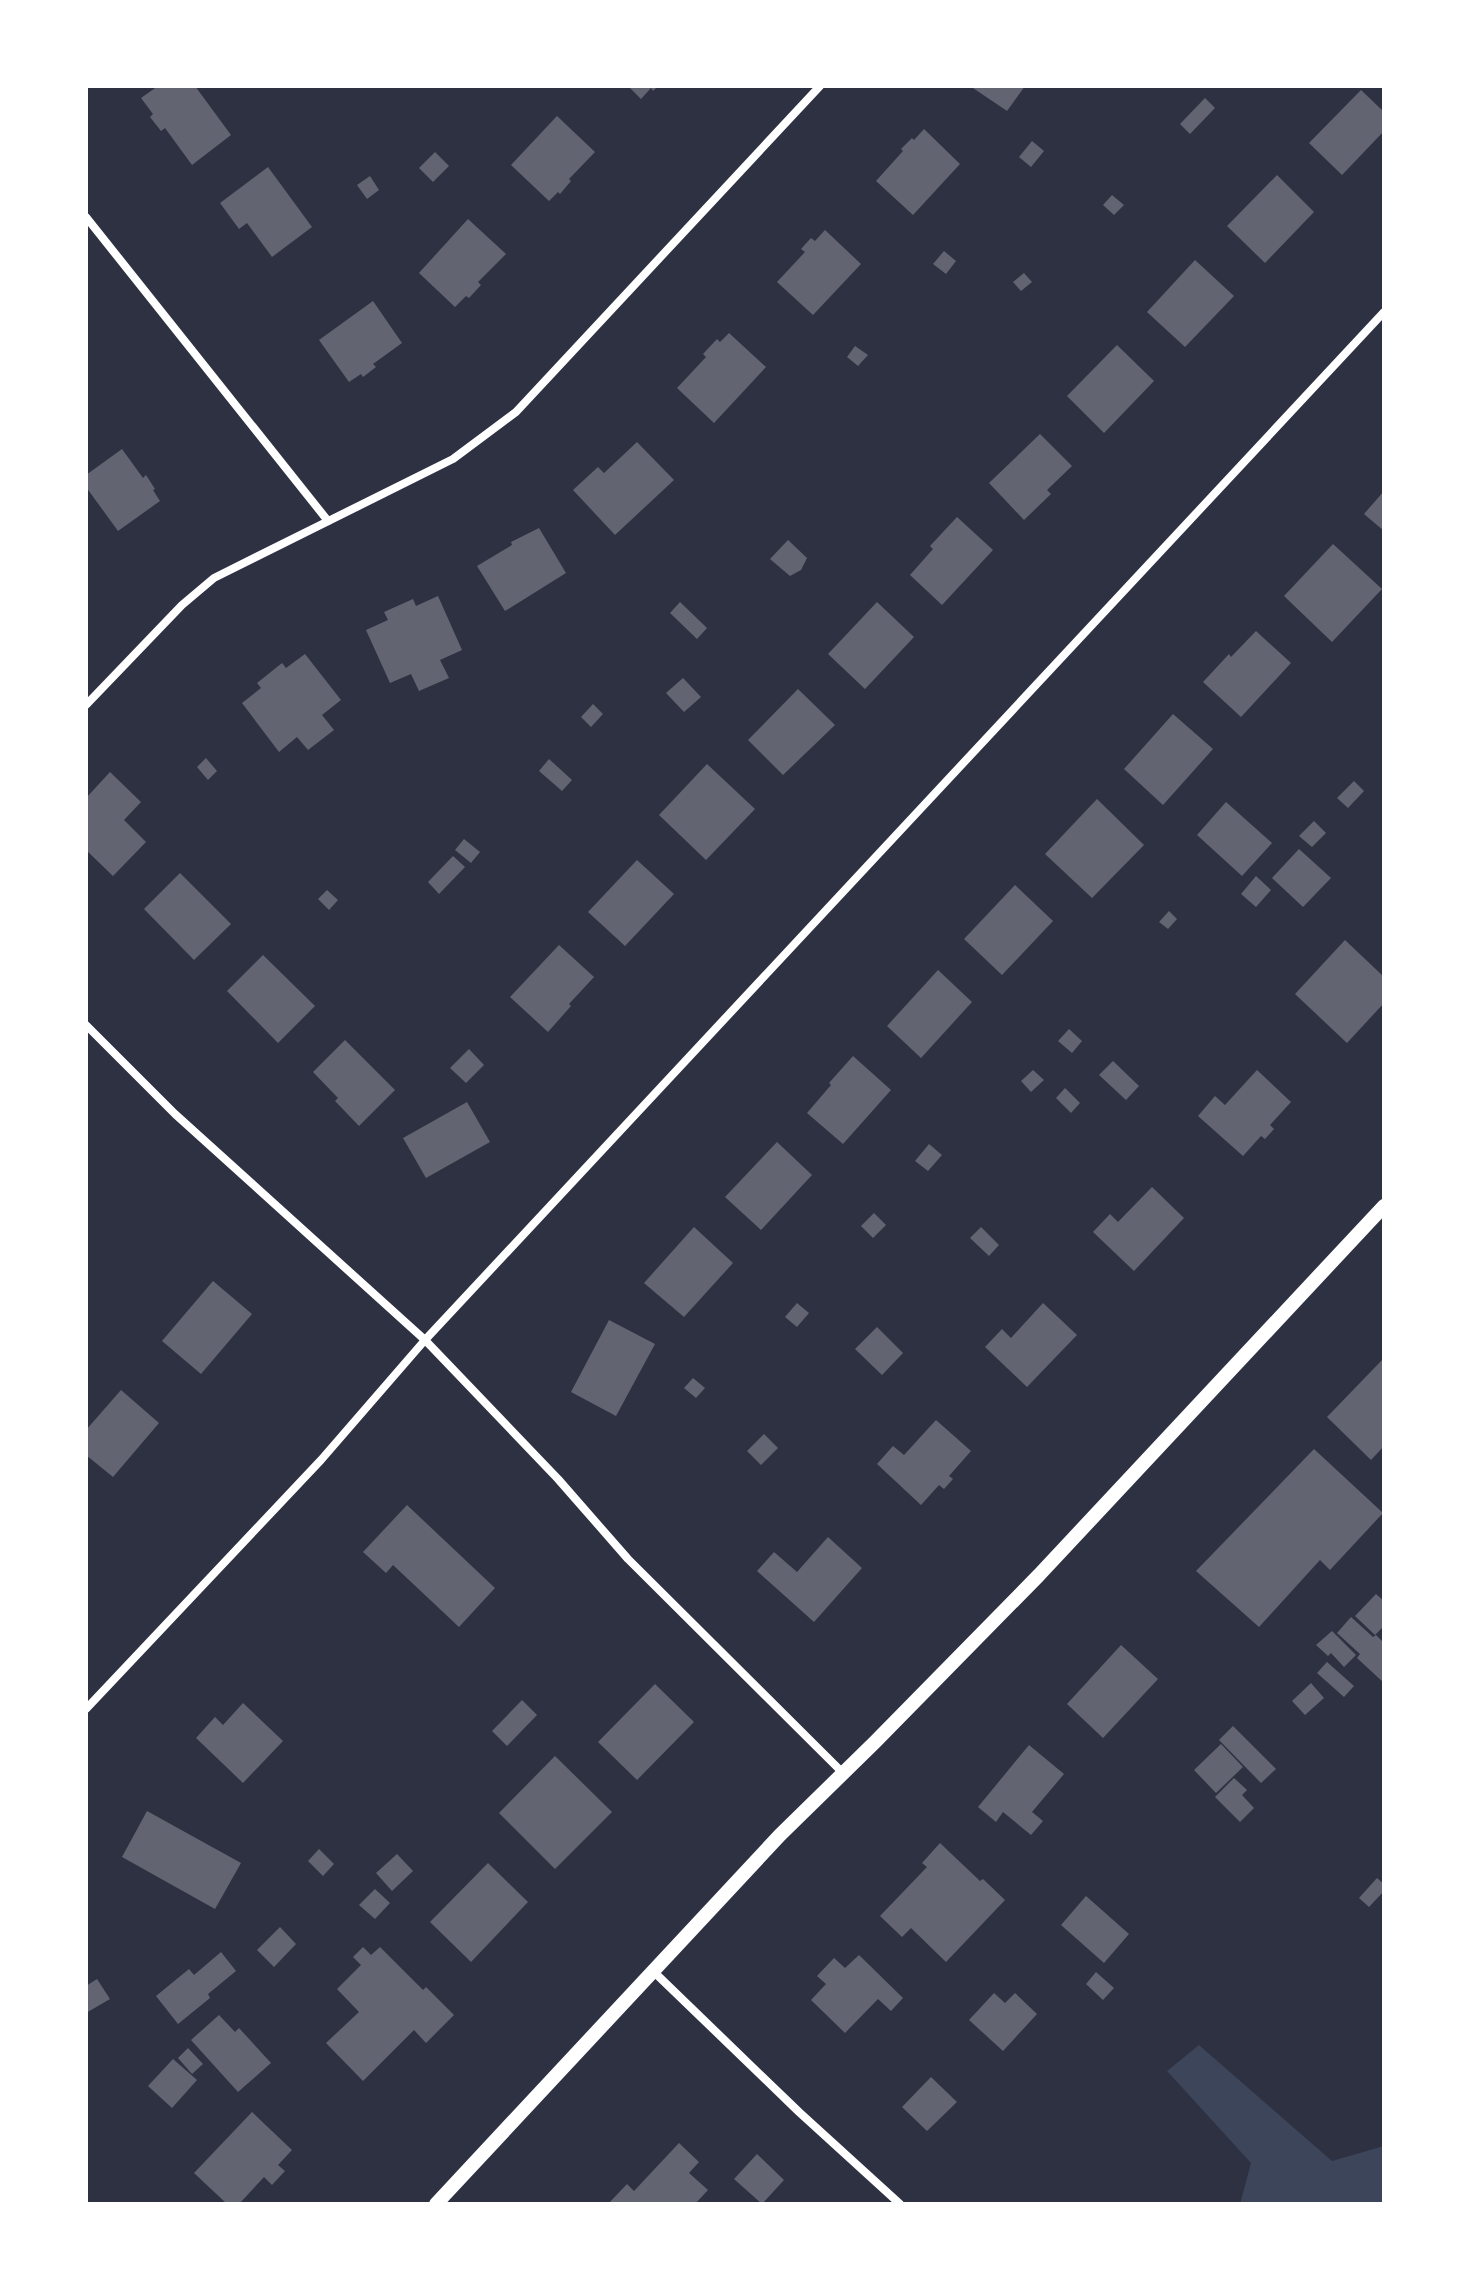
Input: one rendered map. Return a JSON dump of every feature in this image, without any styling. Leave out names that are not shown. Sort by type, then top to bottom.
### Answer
[{"type":"street","points":[[86,705],[182,605],[214,578],[453,459],[516,412],[820,86]]},
{"type":"street","points":[[86,217],[328,521]]},
{"type":"street","points":[[86,1709],[321,1460],[425,1340],[1384,312]]},
{"type":"street","points":[[86,1025],[175,1114],[425,1340],[558,1479],[628,1559],[843,1773]]},
{"type":"street","points":[[436,2204],[780,1835],[1039,1575],[1384,1206]]},
{"type":"street","points":[[653,1971],[900,2204]]},
{"type":"shaded area","points":[[1199,2045],[1332,2161],[1384,2146],[1384,2204],[1240,2204],[1251,2163],[1167,2071]]},
{"type":"building","points":[[158,86],[195,86],[231,135],[192,165],[165,128],[161,131],[150,117],[153,114],[141,98]]},
{"type":"building","points":[[628,86],[658,86],[653,91],[651,88],[641,99]]},
{"type":"building","points":[[970,86],[1025,86],[1007,111]]},
{"type":"building","points":[[1361,90],[1384,112],[1384,131],[1342,175],[1309,143]]},
{"type":"building","points":[[1205,98],[1215,108],[1190,134],[1180,124]]},
{"type":"building","points":[[557,116],[595,152],[569,179],[571,181],[560,194],[558,192],[549,201],[511,165]]},
{"type":"building","points":[[924,129],[960,164],[913,215],[876,181],[903,151],[901,149]]},
{"type":"building","points":[[1032,141],[1044,151],[1031,167],[1019,157]]},
{"type":"building","points":[[435,152],[449,166],[433,182],[419,168]]},
{"type":"building","points":[[268,167],[312,227],[272,257],[247,223],[239,229],[220,203]]},
{"type":"building","points":[[1277,175],[1314,212],[1265,263],[1227,226]]},
{"type":"building","points":[[370,176],[379,190],[367,199],[357,185]]},
{"type":"building","points":[[1112,195],[1124,205],[1114,215],[1103,205]]},
{"type":"building","points":[[468,219],[506,254],[478,282],[481,285],[469,298],[466,296],[455,307],[419,273]]},
{"type":"building","points":[[825,230],[861,264],[813,315],[777,282],[805,252],[801,249],[811,238],[815,241]]},
{"type":"building","points":[[944,251],[956,261],[946,274],[933,264]]},
{"type":"building","points":[[1195,260],[1234,296],[1185,347],[1147,312]]},
{"type":"building","points":[[1024,273],[1032,282],[1021,291],[1013,282]]},
{"type":"building","points":[[373,301],[402,343],[373,364],[376,367],[363,377],[361,374],[349,382],[319,340]]},
{"type":"building","points":[[729,333],[766,367],[714,423],[677,388],[706,357],[703,354],[717,339],[720,342]]},
{"type":"building","points":[[1117,345],[1154,381],[1104,433],[1067,396]]},
{"type":"building","points":[[855,346],[868,355],[858,366],[847,357]]},
{"type":"building","points":[[1040,434],[1072,466],[1047,490],[1051,494],[1024,520],[989,483]]},
{"type":"building","points":[[637,442],[674,480],[615,535],[573,490],[598,467],[604,473]]},
{"type":"building","points":[[122,449],[143,478],[146,475],[160,501],[118,531],[86,487],[86,475]]},
{"type":"building","points":[[1384,491],[1384,531],[1364,514]]},
{"type":"building","points":[[957,517],[993,550],[942,605],[910,575],[933,549],[930,546]]},
{"type":"building","points":[[539,528],[566,573],[505,611],[477,566],[512,545],[511,542]]},
{"type":"building","points":[[788,540],[807,558],[801,570],[790,576],[770,559]]},
{"type":"building","points":[[1333,544],[1382,589],[1332,642],[1284,596]]},
{"type":"building","points":[[438,596],[462,650],[440,660],[449,678],[419,691],[411,674],[390,683],[366,630],[388,620],[384,612],[413,599],[416,606]]},
{"type":"building","points":[[680,602],[707,628],[697,639],[670,613]]},
{"type":"building","points":[[877,602],[914,637],[865,689],[828,654]]},
{"type":"building","points":[[1256,631],[1291,663],[1241,717],[1203,682]]},
{"type":"building","points":[[305,654],[341,700],[322,715],[334,730],[308,750],[297,737],[279,752],[242,703],[261,688],[257,683],[282,663],[286,668]]},
{"type":"building","points":[[683,678],[701,697],[684,712],[666,693]]},
{"type":"building","points":[[798,689],[835,725],[783,775],[748,740]]},
{"type":"building","points":[[593,704],[603,714],[591,727],[581,717]]},
{"type":"building","points":[[1173,714],[1213,749],[1163,805],[1124,769]]},
{"type":"building","points":[[206,758],[217,771],[208,780],[197,767]]},
{"type":"building","points":[[549,759],[572,780],[562,791],[539,771]]},
{"type":"building","points":[[707,764],[755,809],[706,860],[659,815]]},
{"type":"building","points":[[110,772],[141,802],[124,820],[146,842],[113,876],[86,850],[86,798]]},
{"type":"building","points":[[1354,781],[1364,791],[1348,808],[1337,798]]},
{"type":"building","points":[[1097,799],[1144,845],[1092,898],[1045,854]]},
{"type":"building","points":[[1226,802],[1272,843],[1242,876],[1197,835]]},
{"type":"building","points":[[1314,821],[1326,833],[1312,847],[1299,836]]},
{"type":"building","points":[[464,839],[480,852],[471,863],[455,850]]},
{"type":"building","points":[[1299,849],[1331,878],[1303,907],[1272,878]]},
{"type":"building","points":[[453,856],[465,867],[439,894],[428,882]]},
{"type":"building","points":[[637,860],[674,894],[625,946],[588,912]]},
{"type":"building","points":[[180,873],[231,924],[194,960],[144,909]]},
{"type":"building","points":[[1256,876],[1271,890],[1256,907],[1241,894]]},
{"type":"building","points":[[1015,885],[1053,921],[1002,975],[964,939]]},
{"type":"building","points":[[327,890],[338,900],[329,910],[318,899]]},
{"type":"building","points":[[1169,911],[1177,919],[1168,929],[1159,922]]},
{"type":"building","points":[[1345,940],[1384,977],[1384,1003],[1347,1043],[1295,994]]},
{"type":"building","points":[[559,945],[594,977],[548,1032],[510,997]]},
{"type":"building","points":[[263,955],[315,1006],[278,1043],[227,991]]},
{"type":"building","points":[[938,970],[972,1002],[921,1058],[887,1026]]},
{"type":"building","points":[[1069,1029],[1082,1041],[1072,1053],[1058,1041]]},
{"type":"building","points":[[345,1040],[395,1090],[359,1126],[313,1072]]},
{"type":"building","points":[[469,1049],[484,1065],[466,1083],[450,1068]]},
{"type":"building","points":[[853,1056],[891,1090],[843,1144],[807,1113]]},
{"type":"building","points":[[1113,1061],[1139,1086],[1126,1100],[1099,1075]]},
{"type":"building","points":[[1033,1070],[1044,1080],[1031,1092],[1021,1081]]},
{"type":"building","points":[[1257,1070],[1291,1102],[1270,1125],[1274,1129],[1265,1139],[1261,1136],[1243,1156],[1198,1116],[1215,1096],[1225,1105]]},
{"type":"building","points":[[1065,1088],[1080,1103],[1071,1113],[1056,1098]]},
{"type":"building","points":[[467,1102],[490,1142],[426,1178],[403,1138]]},
{"type":"building","points":[[777,1142],[812,1175],[761,1230],[725,1197]]},
{"type":"building","points":[[929,1144],[942,1155],[928,1171],[915,1161]]},
{"type":"building","points":[[1152,1187],[1184,1218],[1134,1271],[1093,1232],[1110,1214],[1118,1222]]},
{"type":"building","points":[[874,1213],[886,1225],[873,1238],[861,1226]]},
{"type":"building","points":[[694,1227],[733,1263],[684,1317],[644,1283]]},
{"type":"building","points":[[981,1227],[999,1245],[989,1256],[970,1238]]},
{"type":"building","points":[[213,1281],[252,1314],[201,1374],[162,1341]]},
{"type":"building","points":[[797,1303],[809,1313],[797,1327],[785,1317]]},
{"type":"building","points":[[1043,1303],[1077,1335],[1027,1387],[985,1347],[1002,1329],[1011,1338]]},
{"type":"building","points":[[609,1320],[655,1344],[616,1416],[571,1392]]},
{"type":"building","points":[[877,1327],[903,1353],[882,1375],[855,1349]]},
{"type":"building","points":[[1384,1358],[1384,1446],[1371,1460],[1327,1417]]},
{"type":"building","points":[[693,1378],[705,1388],[696,1398],[684,1388]]},
{"type":"building","points":[[121,1390],[159,1423],[113,1477],[86,1455],[86,1430]]},
{"type":"building","points":[[936,1420],[971,1451],[949,1476],[953,1479],[944,1489],[939,1485],[921,1505],[877,1464],[893,1446],[904,1455]]},
{"type":"building","points":[[764,1434],[778,1448],[761,1465],[747,1451]]},
{"type":"building","points":[[1314,1449],[1383,1513],[1330,1570],[1320,1560],[1259,1627],[1196,1571]]},
{"type":"building","points":[[407,1505],[495,1588],[459,1627],[393,1565],[386,1573],[363,1552]]},
{"type":"building","points":[[828,1537],[862,1568],[814,1622],[757,1571],[774,1552],[797,1572]]},
{"type":"building","points":[[1376,1594],[1384,1601],[1384,1626],[1375,1635],[1355,1616]]},
{"type":"building","points":[[1351,1617],[1384,1643],[1384,1683],[1357,1658],[1360,1654],[1337,1633]]},
{"type":"building","points":[[1332,1631],[1356,1655],[1344,1667],[1331,1653],[1328,1656],[1316,1645]]},
{"type":"building","points":[[1121,1645],[1158,1679],[1103,1738],[1067,1704]]},
{"type":"building","points":[[1327,1662],[1354,1686],[1344,1697],[1317,1673]]},
{"type":"building","points":[[1311,1683],[1324,1698],[1305,1715],[1292,1701]]},
{"type":"building","points":[[655,1684],[694,1722],[637,1780],[598,1742]]},
{"type":"building","points":[[522,1700],[537,1715],[507,1746],[492,1731]]},
{"type":"building","points":[[243,1703],[283,1741],[243,1783],[196,1738],[215,1717],[223,1725]]},
{"type":"building","points":[[1233,1726],[1276,1769],[1261,1783],[1219,1740]]},
{"type":"building","points":[[1221,1744],[1243,1767],[1216,1793],[1194,1770]]},
{"type":"building","points":[[1029,1745],[1064,1774],[1032,1812],[1043,1821],[1031,1835],[1003,1812],[996,1822],[978,1807]]},
{"type":"building","points":[[555,1756],[612,1812],[555,1869],[499,1813]]},
{"type":"building","points":[[1234,1778],[1247,1790],[1242,1795],[1254,1808],[1240,1822],[1215,1797]]},
{"type":"building","points":[[147,1811],[241,1863],[215,1909],[122,1857]]},
{"type":"building","points":[[940,1843],[1005,1900],[946,1962],[911,1928],[902,1937],[880,1916],[927,1867],[922,1863]]},
{"type":"building","points":[[319,1849],[334,1864],[323,1876],[308,1861]]},
{"type":"building","points":[[397,1854],[413,1871],[392,1891],[376,1873]]},
{"type":"building","points":[[488,1863],[528,1902],[471,1962],[430,1922]]},
{"type":"building","points":[[1377,1878],[1384,1884],[1384,1891],[1369,1907],[1359,1898]]},
{"type":"building","points":[[375,1889],[390,1903],[375,1919],[359,1905]]},
{"type":"building","points":[[1086,1896],[1129,1934],[1104,1963],[1061,1925]]},
{"type":"building","points":[[280,1927],[296,1944],[274,1967],[257,1950]]},
{"type":"building","points":[[363,1947],[371,1955],[380,1947],[423,1990],[426,1987],[454,2015],[426,2043],[414,2030],[363,2081],[326,2043],[359,2012],[337,1989],[361,1965],[353,1957]]},
{"type":"building","points":[[221,1952],[236,1971],[178,2024],[156,1996],[189,1969],[194,1975]]},
{"type":"building","points":[[859,1955],[903,1998],[891,2011],[878,1999],[845,2033],[811,2000],[826,1984],[817,1976],[834,1958],[845,1968]]},
{"type":"building","points":[[1096,1972],[1114,1988],[1103,2000],[1086,1984]]},
{"type":"building","points":[[97,1979],[110,1999],[86,2013],[86,1986]]},
{"type":"building","points":[[994,1993],[1005,2003],[1015,1993],[1037,2014],[1003,2051],[969,2020]]},
{"type":"building","points":[[219,2015],[235,2032],[239,2028],[271,2063],[238,2092],[191,2040]]},
{"type":"building","points":[[188,2048],[203,2064],[192,2074],[178,2058]]},
{"type":"building","points":[[173,2059],[197,2080],[172,2108],[148,2086]]},
{"type":"building","points":[[931,2077],[957,2102],[927,2131],[902,2107]]},
{"type":"building","points":[[252,2112],[292,2150],[278,2165],[285,2171],[272,2185],[264,2177],[239,2204],[227,2204],[194,2173]]},
{"type":"building","points":[[679,2143],[699,2162],[689,2173],[708,2190],[695,2204],[608,2204],[627,2184],[634,2191]]},
{"type":"building","points":[[757,2154],[784,2180],[762,2204],[734,2179]]}]
